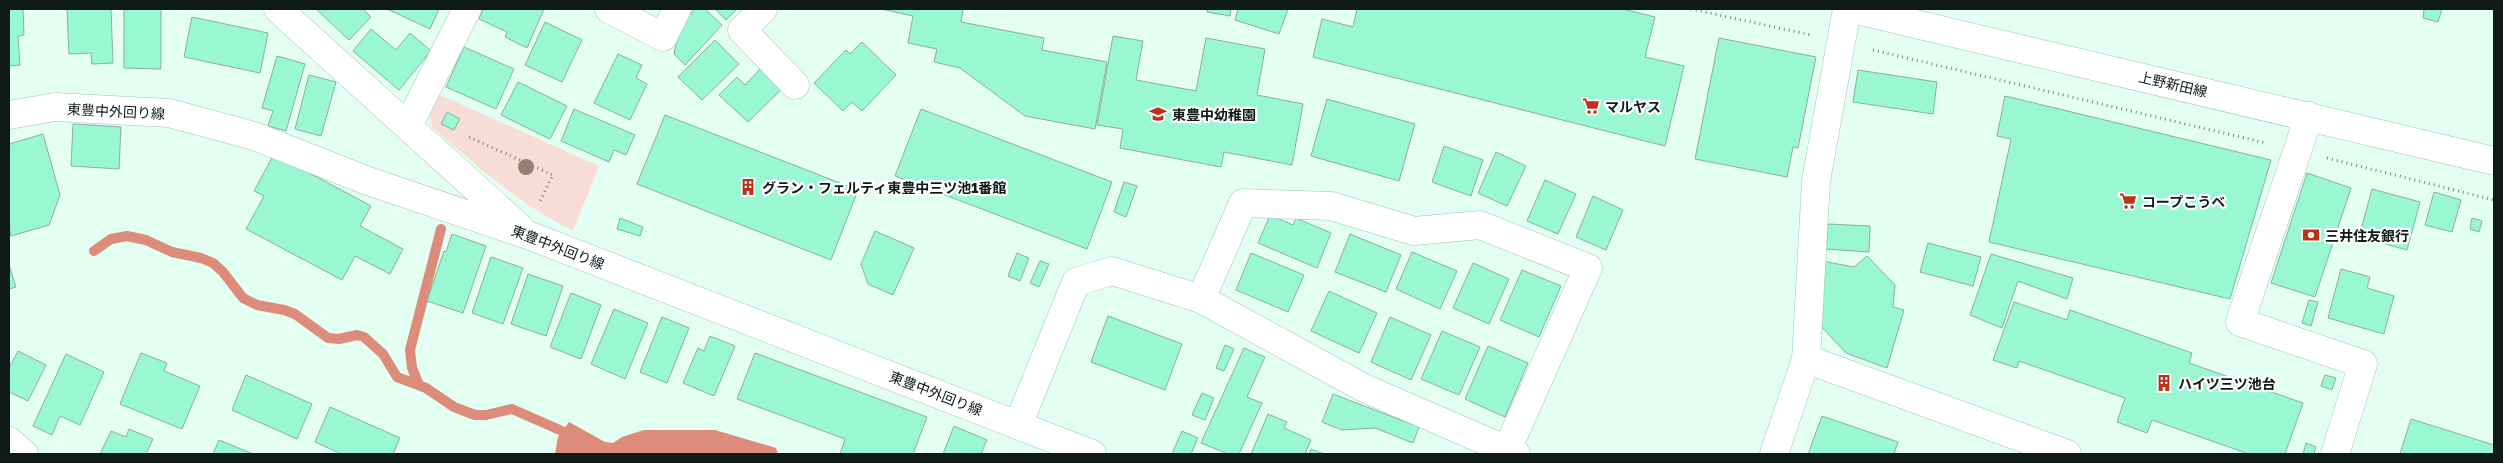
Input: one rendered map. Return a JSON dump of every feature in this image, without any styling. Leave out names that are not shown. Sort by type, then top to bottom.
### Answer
[{"type":"street","points":[[278,9],[528,235]]},
{"type":"street","points":[[408,126],[467,9]]},
{"type":"street","points":[[609,9],[663,37],[677,9]]},
{"type":"street","points":[[763,9],[742,30],[795,85]]},
{"type":"street","points":[[1774,454],[1806,359],[1816,181],[1847,9]]},
{"type":"street","name":"上野新田線","points":[[1852,9],[2309,116],[2494,162]]},
{"type":"street","name":"東豊中外回り線","points":[[9,115],[55,107],[169,113],[254,136],[368,181],[528,235],[1092,454]]},
{"type":"street","points":[[2309,116],[2296,150],[2240,322],[2363,364],[2335,454]]},
{"type":"street","points":[[1018,425],[1076,282],[1112,271],[1201,298],[1364,388],[1511,452],[1588,268],[1480,225],[1414,231],[1330,206],[1243,203],[1201,298]]},
{"type":"street","points":[[1806,359],[2067,454]]},
{"type":"street","points":[[9,441],[24,454]]},
{"type":"path","points":[[1691,9],[1842,42],[2296,150],[2494,200]]},
{"type":"path","points":[[448,163],[470,136],[552,175],[542,197]]},
{"type":"shaded area","points":[[438,94],[599,166],[573,231],[534,209],[516,196],[432,127],[430,112]]},
{"type":"shaded area","points":[[569,422],[605,442],[613,443],[622,437],[644,430],[715,430],[776,448],[778,454],[555,454],[558,437]]},
{"type":"building","points":[[9,9],[23,9],[24,35],[18,36],[20,65],[9,66]]},
{"type":"building","points":[[67,9],[111,9],[113,63],[92,64],[91,53],[69,54]]},
{"type":"building","points":[[124,9],[161,9],[161,69],[124,68]]},
{"type":"building","points":[[316,9],[363,9],[371,17],[349,40]]},
{"type":"building","points":[[387,9],[439,9],[430,29]]},
{"type":"building","points":[[483,9],[544,9],[527,48],[505,37],[507,32],[479,19]]},
{"type":"building","points":[[695,9],[705,9],[722,25],[685,65],[674,54],[680,25]]},
{"type":"building","points":[[715,9],[737,9],[726,20]]},
{"type":"building","points":[[881,9],[963,9],[961,22],[1044,38],[1042,50],[1107,62],[1095,129],[1025,116],[960,68],[934,62],[937,49],[908,43],[913,16]]},
{"type":"building","points":[[1208,9],[1231,9],[1230,16],[1207,12]]},
{"type":"building","points":[[1238,9],[1288,9],[1279,34],[1235,20]]},
{"type":"building","name":"マルヤス","points":[[1357,9],[1623,9],[1655,17],[1645,57],[1684,66],[1665,146],[1313,57],[1322,19],[1353,27]]},
{"type":"building","points":[[2419,9],[2442,9],[2438,22],[2423,18],[2424,10]]},
{"type":"building","points":[[192,17],[268,33],[260,73],[184,57]]},
{"type":"building","points":[[545,22],[582,40],[562,82],[525,65]]},
{"type":"building","points":[[371,29],[396,50],[410,33],[431,51],[399,90],[353,51]]},
{"type":"building","points":[[1113,36],[1143,41],[1136,80],[1196,91],[1206,38],[1265,49],[1257,95],[1303,104],[1292,165],[1224,152],[1221,167],[1120,148],[1123,129],[1097,125]]},
{"type":"building","points":[[1719,38],[1816,57],[1798,148],[1793,147],[1787,177],[1695,159]]},
{"type":"building","points":[[715,40],[739,64],[702,100],[678,77]]},
{"type":"building","points":[[862,42],[896,75],[862,111],[852,102],[843,111],[814,83],[846,50],[850,54]]},
{"type":"building","points":[[464,47],[514,69],[496,109],[446,87]]},
{"type":"building","points":[[618,54],[642,65],[636,78],[647,84],[630,120],[594,103]]},
{"type":"building","points":[[277,56],[305,64],[286,131],[268,126],[273,111],[262,108]]},
{"type":"building","points":[[761,68],[782,89],[748,122],[719,95],[737,77],[745,85]]},
{"type":"building","points":[[1858,70],[1937,82],[1933,114],[1853,102]]},
{"type":"building","points":[[309,75],[336,82],[321,136],[295,129]]},
{"type":"building","points":[[518,82],[567,106],[550,139],[501,115]]},
{"type":"building","name":"コープこうべ","points":[[2005,96],[2271,160],[2230,299],[1989,242],[2011,139],[1997,136]]},
{"type":"building","points":[[1327,99],[1415,124],[1399,181],[1311,156]]},
{"type":"building","points":[[574,109],[635,135],[626,155],[614,150],[609,162],[561,141]]},
{"type":"building","points":[[921,109],[1112,182],[1087,249],[895,176]]},
{"type":"building","points":[[447,112],[460,119],[454,130],[441,124]]},
{"type":"building","name":"グラン・フェルティ東豊中三ツ池1番館","points":[[665,115],[858,190],[831,260],[637,184]]},
{"type":"building","points":[[73,124],[121,127],[119,169],[71,166]]},
{"type":"building","points":[[43,134],[60,195],[49,225],[11,236],[9,227],[9,144]]},
{"type":"building","points":[[1444,146],[1483,160],[1471,196],[1432,182]]},
{"type":"building","points":[[1496,152],[1526,166],[1507,206],[1478,193]]},
{"type":"building","points":[[274,154],[371,206],[360,226],[403,249],[390,274],[355,256],[342,280],[246,229],[264,196],[254,191]]},
{"type":"building","name":"三井住友銀行","points":[[2307,173],[2351,188],[2315,297],[2271,283]]},
{"type":"building","points":[[1545,180],[1576,194],[1558,234],[1527,221]]},
{"type":"building","points":[[1124,182],[1137,186],[1126,217],[1114,212]]},
{"type":"building","points":[[2372,189],[2420,202],[2407,250],[2359,237]]},
{"type":"building","points":[[2434,192],[2461,200],[2452,232],[2425,225]]},
{"type":"building","points":[[1593,196],[1623,210],[1606,250],[1576,237]]},
{"type":"building","points":[[1270,215],[1293,225],[1296,218],[1331,233],[1317,268],[1258,243]]},
{"type":"building","points":[[620,218],[643,227],[640,236],[617,229]]},
{"type":"building","points":[[2472,218],[2482,221],[2479,232],[2470,229]]},
{"type":"building","points":[[1828,224],[1870,226],[1869,252],[1826,249]]},
{"type":"building","points":[[875,231],[914,248],[893,295],[868,284],[861,264]]},
{"type":"building","points":[[452,234],[486,246],[463,313],[427,301],[444,251],[446,252]]},
{"type":"building","points":[[1350,234],[1401,255],[1386,292],[1335,272]]},
{"type":"building","points":[[1928,243],[1981,257],[1973,286],[1920,272]]},
{"type":"building","points":[[1412,252],[1457,271],[1440,309],[1396,289]]},
{"type":"building","points":[[1017,253],[1029,258],[1020,281],[1008,276]]},
{"type":"building","points":[[1251,253],[1304,275],[1288,312],[1236,290]]},
{"type":"building","points":[[1991,254],[2073,278],[2067,299],[2018,281],[2002,328],[1970,315]]},
{"type":"building","points":[[1867,256],[1895,285],[1893,307],[1904,310],[1887,368],[1846,353],[1817,322],[1822,261],[1854,267]]},
{"type":"building","points":[[491,257],[523,268],[503,324],[472,313]]},
{"type":"building","points":[[1040,261],[1049,264],[1039,287],[1030,283]]},
{"type":"building","points":[[1473,263],[1509,279],[1489,324],[1453,308]]},
{"type":"building","points":[[9,265],[16,287],[9,289]]},
{"type":"building","points":[[2341,269],[2370,277],[2367,288],[2394,296],[2384,334],[2328,318]]},
{"type":"building","points":[[1522,270],[1561,286],[1539,337],[1500,320]]},
{"type":"building","points":[[528,274],[563,286],[546,336],[511,324]]},
{"type":"building","points":[[1329,291],[1377,313],[1359,353],[1311,331]]},
{"type":"building","points":[[571,293],[601,305],[581,359],[550,347]]},
{"type":"building","points":[[2309,300],[2318,302],[2311,326],[2302,323]]},
{"type":"building","name":"ハイツ三ツ池台","points":[[2014,302],[2067,320],[2070,310],[2192,353],[2189,363],[2303,403],[2285,454],[2249,454],[2152,420],[2147,433],[2117,422],[2125,398],[2019,361],[2017,368],[1993,360]]},
{"type":"building","points":[[614,309],[648,323],[625,379],[591,364]]},
{"type":"building","points":[[1108,316],[1182,344],[1165,390],[1091,362]]},
{"type":"building","points":[[662,317],[689,328],[667,383],[640,372]]},
{"type":"building","points":[[1390,317],[1431,335],[1411,380],[1371,362]]},
{"type":"building","points":[[1442,331],[1480,347],[1459,395],[1421,379]]},
{"type":"building","points":[[710,336],[735,346],[714,396],[683,383],[698,348],[704,351]]},
{"type":"building","points":[[1225,345],[1234,349],[1224,371],[1216,368]]},
{"type":"building","points":[[1488,346],[1528,363],[1505,417],[1465,399]]},
{"type":"building","points":[[1244,348],[1265,357],[1247,397],[1262,403],[1239,454],[1228,454],[1201,443]]},
{"type":"building","points":[[18,351],[46,365],[28,401],[9,392],[9,368]]},
{"type":"building","points":[[141,353],[167,363],[164,371],[200,386],[182,429],[120,404]]},
{"type":"building","points":[[755,353],[927,417],[913,454],[840,454],[845,439],[737,399]]},
{"type":"building","points":[[66,354],[104,372],[80,425],[60,416],[52,435],[33,426]]},
{"type":"building","points":[[246,375],[312,404],[297,439],[232,410]]},
{"type":"building","points":[[2325,375],[2336,378],[2332,390],[2321,386]]},
{"type":"building","points":[[1202,393],[1214,398],[1205,420],[1192,415]]},
{"type":"building","points":[[1333,394],[1419,427],[1413,443],[1375,428],[1342,430],[1322,422]]},
{"type":"building","points":[[330,407],[400,438],[393,454],[342,454],[315,442]]},
{"type":"building","points":[[1268,414],[1287,422],[1284,428],[1311,440],[1305,454],[1251,454]]},
{"type":"building","points":[[1822,416],[1898,442],[1894,454],[1808,454]]},
{"type":"building","points":[[2411,419],[2494,445],[2494,454],[2400,454]]},
{"type":"building","points":[[954,426],[987,440],[981,454],[943,454]]},
{"type":"building","points":[[129,429],[153,439],[146,454],[100,454],[111,431],[126,437]]},
{"type":"building","points":[[1182,431],[1198,438],[1191,454],[1172,454]]},
{"type":"building","points":[[219,440],[253,454],[213,454]]},
{"type":"building","points":[[2306,443],[2316,447],[2314,454],[2303,454]]},
{"type":"building","points":[[1311,449],[1324,454],[1309,454]]},
{"type":"waterway","points":[[419,385],[412,368],[410,350],[441,229]]},
{"type":"waterway","points":[[94,251],[111,239],[127,236],[146,240],[172,252],[201,258],[213,263],[223,272],[243,298],[257,305],[295,314],[328,338],[339,339],[357,335],[364,337],[383,354],[397,377],[426,388],[454,407],[475,415],[486,415],[512,409],[562,431]]},
{"type":"place","name":"マルヤス","points":[[1591,106]]},
{"type":"place","name":"東豊中幼稚園","points":[[1158,114]]},
{"type":"place","name":"グラン・フェルティ東豊中三ツ池1番館","points":[[748,187]]},
{"type":"place","name":"コープこうべ","points":[[2128,201]]},
{"type":"place","name":"三井住友銀行","points":[[2311,235]]},
{"type":"place","name":"ハイツ三ツ池台","points":[[2164,383]]}]
